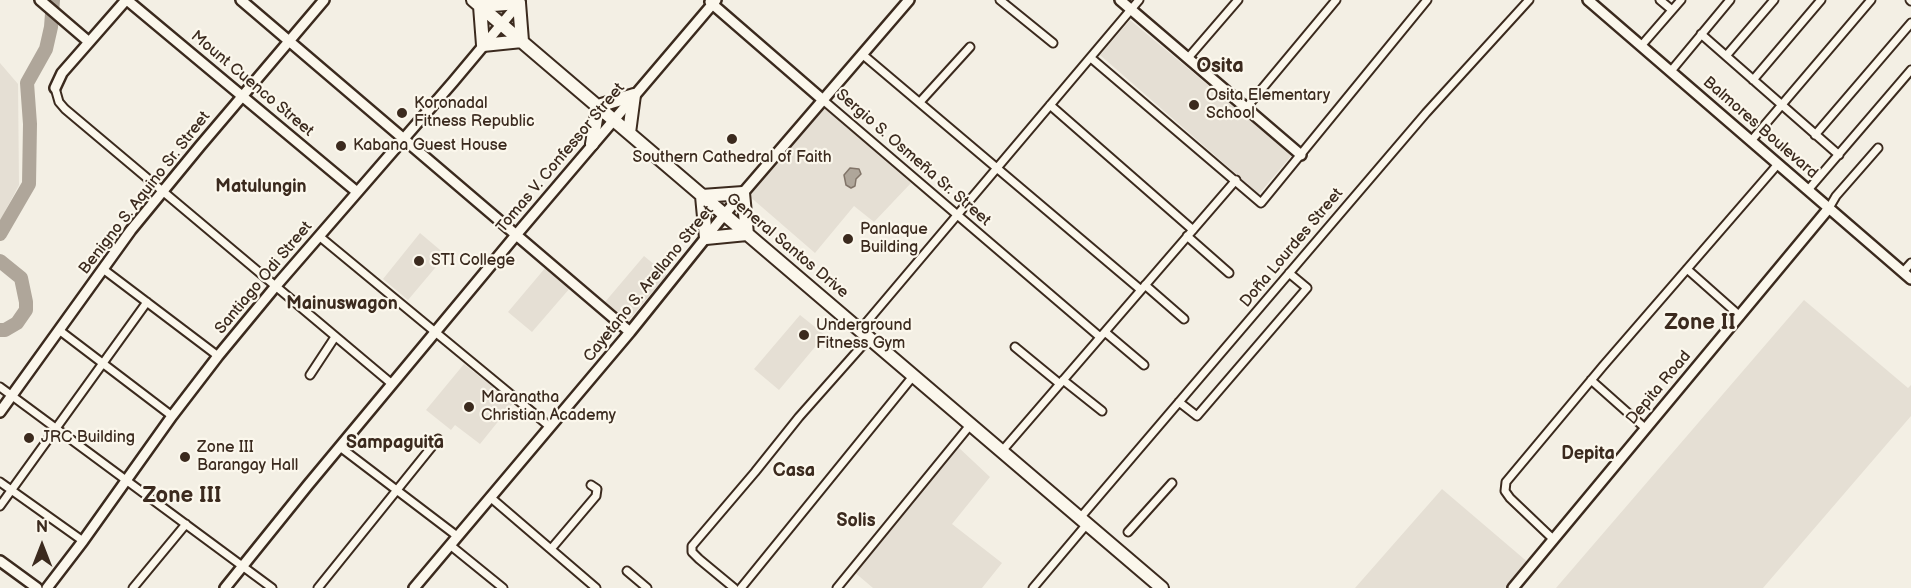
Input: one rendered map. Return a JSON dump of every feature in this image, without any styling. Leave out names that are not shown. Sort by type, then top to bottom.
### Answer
[{"type":"highway","points":[[520,1],[522,42],[483,45],[477,3],[520,1]]},
{"type":"highway","name":"General Santos Drive","points":[[477,3],[1162,588]]},
{"type":"highway","points":[[592,144],[598,106],[634,95],[629,133]]},
{"type":"highway","points":[[743,193],[747,234],[706,238],[702,196],[743,193]]},
{"type":"street","points":[[40,0],[89,42]]},
{"type":"street","points":[[127,0],[62,73],[55,88],[59,102],[65,110],[392,384]]},
{"type":"street","name":"Mount Cuenco Street","points":[[127,0],[357,192]]},
{"type":"street","points":[[241,0],[630,332]]},
{"type":"street","name":"Benigno S. Aquino Sr. Street","points":[[0,412],[102,269],[163,191],[324,0]]},
{"type":"street","name":"Cayetano S. Arellano Street","points":[[414,588],[630,332],[724,215],[909,0]]},
{"type":"street","points":[[1000,0],[1053,44]]},
{"type":"street","points":[[1120,0],[1301,155]]},
{"type":"street","points":[[734,588],[692,552],[694,543],[854,355],[864,334],[957,215],[1139,0]]},
{"type":"street","points":[[1188,58],[1238,0]]},
{"type":"street","points":[[1246,108],[1336,0]]},
{"type":"street","points":[[1091,58],[1261,203],[1427,0]]},
{"type":"street","name":"Doña Lourdes Street","points":[[1033,588],[1083,521],[1179,402],[1426,113],[1529,0]]},
{"type":"street","name":"Balmores Boulevard","points":[[1588,0],[1911,279]]},
{"type":"street","points":[[1660,0],[1672,10]]},
{"type":"street","points":[[1641,45],[1681,0]]},
{"type":"street","points":[[1671,71],[1730,0]]},
{"type":"street","points":[[1726,56],[1774,0]]},
{"type":"street","points":[[1753,80],[1821,0]]},
{"type":"street","points":[[1751,141],[1871,0]]},
{"type":"street","name":"Santiago Odi Street","points":[[47,588],[218,356],[520,1]]},
{"type":"street","name":"Tomas V. Confessor Street","points":[[225,588],[712,1]]},
{"type":"street","name":"Sergio S. Osmeña Sr. Street","points":[[712,1],[957,215],[1103,335],[1144,365]]},
{"type":"street","points":[[1815,135],[1911,23]]},
{"type":"street","points":[[1701,34],[1839,155]]},
{"type":"street","points":[[920,102],[970,47]]},
{"type":"street","points":[[862,54],[997,168],[1184,319]]},
{"type":"street","points":[[1808,190],[1911,70]]},
{"type":"street","points":[[1050,105],[1190,233],[1229,273]]},
{"type":"street","points":[[1828,208],[1878,148]]},
{"type":"street","points":[[1553,539],[1510,498],[1505,491],[1505,486],[1513,473],[1591,380],[1778,164]]},
{"type":"street","points":[[1002,451],[1236,180]]},
{"type":"street","name":"Depita Road","points":[[1513,588],[1828,208]]},
{"type":"street","points":[[319,236],[549,426]]},
{"type":"street","points":[[1903,272],[1911,263]]},
{"type":"street","points":[[102,269],[218,356]]},
{"type":"street","points":[[1687,269],[1740,316]]},
{"type":"street","points":[[1179,402],[1197,416],[1307,288],[1289,273]]},
{"type":"street","points":[[0,506],[147,302]]},
{"type":"street","points":[[59,330],[172,416]]},
{"type":"street","points":[[310,375],[335,337]]},
{"type":"street","points":[[1015,347],[1102,411]]},
{"type":"street","points":[[741,588],[914,375]]},
{"type":"street","points":[[1591,380],[1645,428]]},
{"type":"street","points":[[0,387],[272,588]]},
{"type":"street","points":[[837,588],[971,424]]},
{"type":"street","points":[[318,588],[438,440]]},
{"type":"street","points":[[340,447],[457,536]]},
{"type":"street","points":[[0,482],[83,541]]},
{"type":"street","points":[[1128,532],[1172,483]]},
{"type":"street","points":[[551,549],[596,496],[597,489],[591,485]]},
{"type":"street","points":[[490,497],[596,588]]},
{"type":"street","points":[[133,588],[186,524]]},
{"type":"street","points":[[450,545],[501,588]]},
{"type":"street","points":[[0,561],[37,588]]},
{"type":"street","points":[[627,571],[647,588]]},
{"type":"shaded area","name":"Osita Elementary School","points":[[1130,20],[1292,155],[1259,194],[1100,55]]},
{"type":"shaded area","points":[[0,63],[18,84],[19,185],[0,221]]},
{"type":"shaded area","points":[[823,107],[911,183],[874,222],[854,206],[815,253],[748,195]]},
{"type":"shaded area","points":[[850,168],[859,169],[861,174],[856,179],[855,186],[851,188],[846,185],[844,175]]},
{"type":"shaded area","name":"STI College","points":[[420,233],[446,255],[408,300],[383,279]]},
{"type":"shaded area","points":[[644,256],[667,275],[628,321],[605,302]]},
{"type":"shaded area","points":[[546,267],[570,288],[532,332],[508,312]]},
{"type":"shaded area","points":[[1804,300],[1908,388],[1911,385],[1911,416],[1763,588],[1556,588]]},
{"type":"shaded area","points":[[800,315],[825,335],[779,390],[754,369]]},
{"type":"shaded area","name":"Maranatha Christian Academy","points":[[464,364],[513,403],[480,444],[455,425],[451,430],[426,410]]},
{"type":"shaded area","points":[[957,446],[990,477],[952,524],[1002,563],[982,588],[873,588],[853,571]]},
{"type":"shaded area","points":[[1442,489],[1530,564],[1510,588],[1355,588]]},
{"type":"waterway","points":[[0,234],[29,184],[30,124],[27,83],[46,49],[51,27],[53,0]]},
{"type":"waterway","points":[[0,261],[21,278],[26,302],[26,310],[17,323],[5,330],[0,330]]},
{"type":"place","name":"Osita Elementary School","points":[[1194,105]]},
{"type":"place","name":"Koronadal Fitness Republic","points":[[402,113]]},
{"type":"place","name":"Southern Cathedral of Faith","points":[[732,139]]},
{"type":"place","name":"Kabana Guest House","points":[[341,146]]},
{"type":"place","name":"Panlaque Building","points":[[848,239]]},
{"type":"place","name":"STI College","points":[[419,261]]},
{"type":"place","name":"Underground Fitness Gym","points":[[804,335]]},
{"type":"place","name":"Maranatha Christian Academy","points":[[469,407]]},
{"type":"place","name":"JRC Building","points":[[29,438]]},
{"type":"place","name":"Zone III Barangay Hall","points":[[185,457]]},
{"type":"district","name":"Osita","points":[[1220,67]]},
{"type":"district","name":"Matulungin","points":[[261,187]]},
{"type":"district","name":"Mainuswagon","points":[[342,304]]},
{"type":"district","name":"Zone II","points":[[1700,323]]},
{"type":"district","name":"Sampaguita","points":[[395,443]]},
{"type":"district","name":"Depita","points":[[1588,454]]},
{"type":"district","name":"Casa","points":[[794,471]]},
{"type":"district","name":"Zone III","points":[[182,496]]},
{"type":"district","name":"Solis","points":[[856,521]]}]
